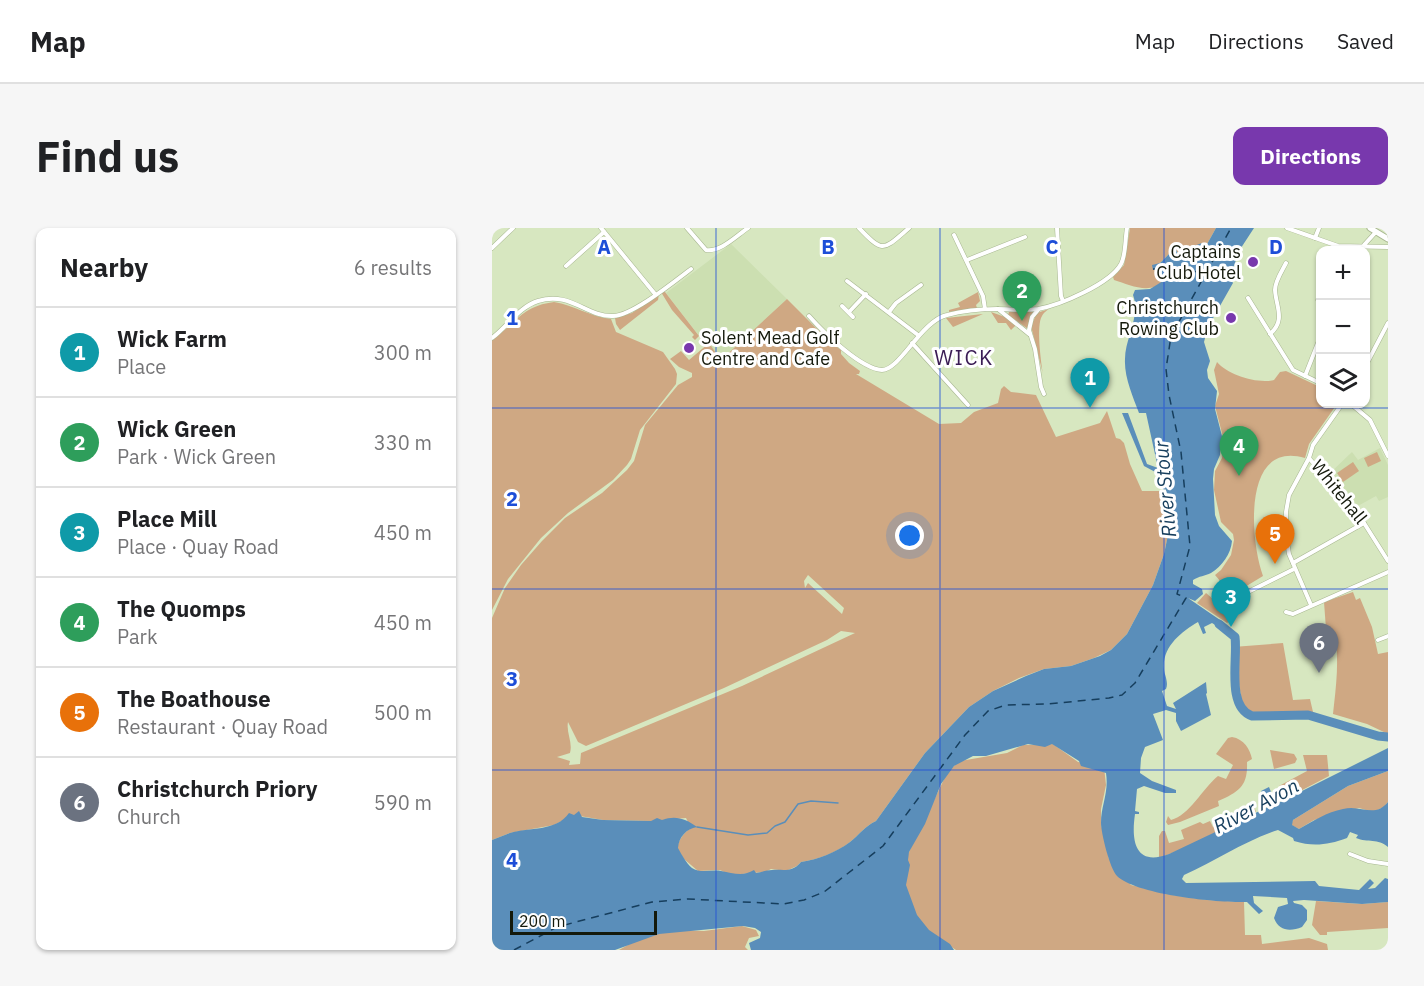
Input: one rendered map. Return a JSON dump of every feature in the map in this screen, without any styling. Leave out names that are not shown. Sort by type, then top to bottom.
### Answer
[{"type":"street","points":[[492,248],[513,228]]},
{"type":"street","points":[[687,228],[706,250],[717,249],[747,228]]},
{"type":"street","points":[[859,228],[875,245],[885,247],[909,228]]},
{"type":"street","points":[[1058,228],[1063,301]]},
{"type":"street","points":[[809,316],[854,358],[878,369],[886,369],[894,364],[918,335],[945,315],[985,309],[1038,309],[1093,288],[1120,267],[1127,228]]},
{"type":"street","points":[[1287,228],[1334,246]]},
{"type":"street","points":[[1316,238],[1319,228]]},
{"type":"street","points":[[1370,228],[1388,239]]},
{"type":"street","points":[[566,266],[602,230],[655,294]]},
{"type":"street","points":[[1364,246],[1376,233]]},
{"type":"street","points":[[954,235],[983,296],[985,309]]},
{"type":"street","points":[[967,260],[1026,237]]},
{"type":"street","points":[[1370,246],[1388,247]]},
{"type":"street","points":[[1270,334],[1275,331],[1280,316],[1275,291],[1286,263]]},
{"type":"street","points":[[492,338],[527,306],[540,301],[566,300],[598,314],[613,316],[630,311],[691,269]]},
{"type":"street","points":[[847,281],[918,335]]},
{"type":"street","points":[[889,312],[896,303],[921,285]]},
{"type":"street","points":[[849,312],[866,294]]},
{"type":"street","points":[[1248,298],[1293,370],[1316,381]]},
{"type":"street","points":[[842,306],[853,317]]},
{"type":"street","points":[[998,309],[1029,335],[1035,349],[1044,394]]},
{"type":"street","points":[[1029,335],[1030,321],[1038,309]]},
{"type":"street","points":[[1370,356],[1388,324]]},
{"type":"street","points":[[912,343],[968,405]]},
{"type":"street","points":[[1305,376],[1316,348]]},
{"type":"street","name":"Whitehall","points":[[1339,408],[1313,446],[1309,458],[1364,523],[1388,561]]},
{"type":"street","points":[[1356,408],[1370,420],[1388,456]]},
{"type":"street","points":[[1309,458],[1289,495],[1286,535],[1293,566],[1311,605]]},
{"type":"street","points":[[1225,601],[1236,598],[1364,523]]},
{"type":"street","points":[[1383,550],[1388,548]]},
{"type":"street","points":[[1286,612],[1293,614],[1388,572]]},
{"type":"street","points":[[1378,640],[1388,636]]},
{"type":"street","points":[[1350,854],[1368,861],[1388,864]]},
{"type":"shaded area","points":[[1130,228],[1216,228],[1206,246],[1202,243],[1197,246],[1188,260],[1181,259],[1175,248],[1160,263],[1157,270],[1164,281],[1153,287],[1140,288],[1114,280],[1113,277],[1124,265]]},
{"type":"shaded area","points":[[731,244],[787,299],[721,360],[666,293]]},
{"type":"shaded area","points":[[661,292],[665,292],[699,336],[695,340],[692,337],[694,335],[672,310]]},
{"type":"shaded area","points":[[978,292],[980,301],[976,305],[977,308],[949,312],[949,310],[960,307],[958,303]]},
{"type":"shaded area","points":[[659,294],[658,300],[620,330],[615,318],[632,313]]},
{"type":"shaded area","points":[[787,299],[841,350],[841,354],[849,363],[860,371],[856,374],[939,424],[961,423],[974,412],[998,403],[1001,389],[1004,386],[1011,392],[1036,395],[1056,437],[1100,423],[1107,411],[1116,438],[1124,443],[1142,491],[1160,491],[1166,499],[1168,535],[1153,585],[1127,634],[1111,650],[1071,666],[1044,669],[1019,678],[969,707],[925,753],[876,821],[839,849],[801,862],[786,871],[771,869],[765,872],[728,874],[720,870],[698,871],[684,859],[677,848],[682,837],[691,828],[686,818],[651,821],[603,820],[574,815],[554,825],[510,833],[492,840],[492,618],[505,588],[521,565],[565,518],[602,493],[634,461],[645,425],[678,385],[692,377],[692,373],[679,367],[670,359],[681,351],[689,360],[709,343],[721,360]],"holes":[[[808,575],[844,608],[842,614],[808,583],[805,588],[804,581]],[[841,631],[855,633],[742,686],[581,753],[580,764],[569,765],[570,761],[557,757],[570,753],[568,722],[578,742],[586,746],[724,688],[827,640]]]},
{"type":"shaded area","points":[[554,302],[611,319],[616,332],[663,352],[675,369],[676,384],[640,430],[627,465],[613,480],[568,513],[541,538],[508,579],[492,610],[492,340],[527,311]]},
{"type":"shaded area","points":[[1049,309],[1042,315],[1039,327],[1043,374],[1031,326],[1037,313]]},
{"type":"shaded area","points":[[991,312],[1005,317],[1016,325],[1011,330],[1006,323],[998,323]]},
{"type":"shaded area","points":[[1009,312],[1034,312],[1028,329],[1008,315]]},
{"type":"shaded area","points":[[983,314],[953,327],[946,318]]},
{"type":"shaded area","points":[[1217,362],[1228,371],[1259,381],[1274,380],[1280,372],[1286,371],[1316,385],[1316,408],[1334,408],[1309,444],[1305,458],[1285,456],[1270,464],[1261,478],[1254,518],[1258,560],[1263,576],[1235,593],[1227,589],[1215,575],[1231,555],[1234,540],[1233,534],[1221,522],[1214,490],[1215,471],[1222,458],[1224,441],[1215,406],[1219,394],[1214,370]]},
{"type":"shaded area","points":[[1380,448],[1388,465],[1388,497],[1379,501],[1376,496],[1356,507],[1329,474],[1352,452],[1358,460]]},
{"type":"shaded area","points":[[1377,452],[1381,461],[1368,467],[1364,458]]},
{"type":"shaded area","points":[[1353,462],[1359,471],[1343,482],[1337,473]]},
{"type":"shaded area","points":[[1353,592],[1356,600],[1360,598],[1372,627],[1378,654],[1388,652],[1388,734],[1367,724],[1333,714],[1337,652],[1334,631],[1326,629],[1324,602]]},
{"type":"shaded area","points":[[1206,593],[1227,611],[1231,620],[1227,623],[1197,603]]},
{"type":"shaded area","points":[[1283,643],[1293,700],[1310,699],[1313,712],[1256,713],[1243,709],[1233,647]]},
{"type":"shaded area","points":[[1232,737],[1246,745],[1252,759],[1247,762],[1244,783],[1237,791],[1218,801],[1219,806],[1168,825],[1166,822],[1168,816],[1171,820],[1184,813],[1218,776],[1226,779],[1233,765],[1216,754],[1228,738]]},
{"type":"shaded area","points":[[1053,744],[1078,762],[1104,767],[1106,785],[1101,809],[1101,824],[1109,859],[1131,885],[1173,895],[1244,902],[1245,935],[1261,935],[1262,944],[1309,938],[1327,944],[1328,950],[956,950],[929,932],[915,914],[903,890],[906,858],[948,771],[960,761],[1007,753],[1023,745]]},
{"type":"shaded area","points":[[1270,750],[1294,754],[1297,759],[1295,763],[1274,769]]},
{"type":"shaded area","points":[[1303,755],[1327,755],[1329,776],[1285,799],[1279,786],[1307,771]]},
{"type":"shaded area","points":[[1388,771],[1388,802],[1384,807],[1373,812],[1359,808],[1314,820],[1299,829],[1291,825],[1293,820],[1348,786]]},
{"type":"shaded area","points":[[1254,806],[1256,812],[1185,848],[1159,858],[1159,836],[1162,831],[1165,831],[1169,843],[1184,839],[1181,830],[1200,822],[1203,824],[1210,821],[1213,827]]},
{"type":"shaded area","points":[[1316,901],[1362,904],[1388,902],[1388,928],[1327,932],[1327,935],[1320,935],[1312,925]]},
{"type":"shaded area","points":[[742,926],[756,930],[759,936],[749,938],[745,947],[748,950],[619,950],[642,937],[671,930],[704,931]]},
{"type":"water","points":[[1216,228],[1254,228],[1239,251],[1230,278],[1233,283],[1208,327],[1204,342],[1210,361],[1207,370],[1208,378],[1217,391],[1215,409],[1222,436],[1220,455],[1214,469],[1213,479],[1215,515],[1219,526],[1232,541],[1228,555],[1219,567],[1193,580],[1193,584],[1202,589],[1203,594],[1195,601],[1188,598],[1223,622],[1227,626],[1222,626],[1229,631],[1228,633],[1212,623],[1204,627],[1206,633],[1203,634],[1198,622],[1179,635],[1169,647],[1164,661],[1167,686],[1162,691],[1167,706],[1176,709],[1173,703],[1206,682],[1211,715],[1181,731],[1176,721],[1176,713],[1166,710],[1153,714],[1163,740],[1145,747],[1141,758],[1140,773],[1152,781],[1176,790],[1176,793],[1165,793],[1144,786],[1137,789],[1135,811],[1139,814],[1135,814],[1135,842],[1142,854],[1149,857],[1169,854],[1268,807],[1261,791],[1269,787],[1276,804],[1388,748],[1388,771],[1348,786],[1293,820],[1292,825],[1299,829],[1337,810],[1350,808],[1378,810],[1388,802],[1388,847],[1380,842],[1356,838],[1358,835],[1350,832],[1347,838],[1327,844],[1308,844],[1294,841],[1293,838],[1278,830],[1242,845],[1184,875],[1182,879],[1186,883],[1315,881],[1319,886],[1359,890],[1370,879],[1374,883],[1368,889],[1375,888],[1385,878],[1388,879],[1388,902],[1362,904],[1293,901],[1307,910],[1307,920],[1302,927],[1289,930],[1279,926],[1274,918],[1278,907],[1288,904],[1287,898],[1253,896],[1254,903],[1263,911],[1259,914],[1247,902],[1218,901],[1160,893],[1127,883],[1114,872],[1103,835],[1101,817],[1106,773],[1081,766],[1079,761],[1052,744],[1045,747],[1028,744],[986,756],[973,756],[954,766],[941,784],[925,824],[909,852],[910,865],[906,885],[917,915],[929,930],[950,944],[954,950],[751,950],[749,943],[760,938],[761,932],[755,928],[743,926],[659,934],[615,950],[492,950],[492,840],[517,831],[550,826],[564,819],[569,813],[574,815],[579,811],[582,817],[603,820],[651,821],[657,818],[662,820],[676,818],[697,827],[684,834],[678,848],[688,864],[695,870],[742,874],[754,870],[756,873],[791,869],[801,862],[839,849],[876,821],[925,753],[969,707],[993,691],[1026,676],[1044,669],[1071,666],[1111,650],[1127,634],[1153,585],[1168,535],[1166,490],[1161,483],[1155,484],[1160,480],[1159,474],[1144,466],[1122,413],[1128,413],[1147,464],[1158,468],[1146,413],[1139,413],[1126,373],[1126,351],[1135,311],[1133,295],[1135,290],[1150,289],[1163,281],[1157,270],[1153,270],[1152,265],[1160,263],[1175,248],[1181,259],[1188,260],[1192,253],[1191,247],[1202,243],[1206,246]]},
{"type":"waterway","points":[[1219,624],[1235,637],[1236,693],[1244,711],[1252,716],[1308,715],[1388,737]]},
{"type":"waterway","points":[[697,827],[748,835],[767,833],[775,826],[785,822],[798,804],[811,801],[838,803]]},
{"type":"ferry route","points":[[514,950],[557,927],[652,902],[688,899],[783,904],[804,900],[824,892],[883,846],[965,735],[988,711],[1006,705],[1048,704],[1109,698],[1122,695],[1135,683],[1186,598],[1177,594],[1190,546],[1181,452],[1166,369],[1171,336],[1231,228]]},
{"type":"ferry route","points":[[1153,269],[1223,273]]},
{"type":"place","name":"Captains Club Hotel","points":[[1253,262]]},
{"type":"place","name":"Christchurch Rowing Club","points":[[1231,318]]},
{"type":"place","name":"Wick Green","points":[[1022,321]]},
{"type":"place","name":"Solent Mead Golf Centre and Cafe","points":[[689,348]]},
{"type":"place","name":"Wick Farm","points":[[1090,408]]},
{"type":"place","name":"The Quomps","points":[[1239,476]]},
{"type":"place","name":"The Boathouse","points":[[1275,564]]},
{"type":"place","name":"Place Mill","points":[[1231,627]]},
{"type":"place","name":"Christchurch Priory","points":[[1319,673]]},
{"type":"district","name":"WICK","points":[[964,358]]},
{"type":"water label","name":"River Stour","points":[[1165,489]]},
{"type":"water label","name":"River Avon","points":[[1256,806]]}]
